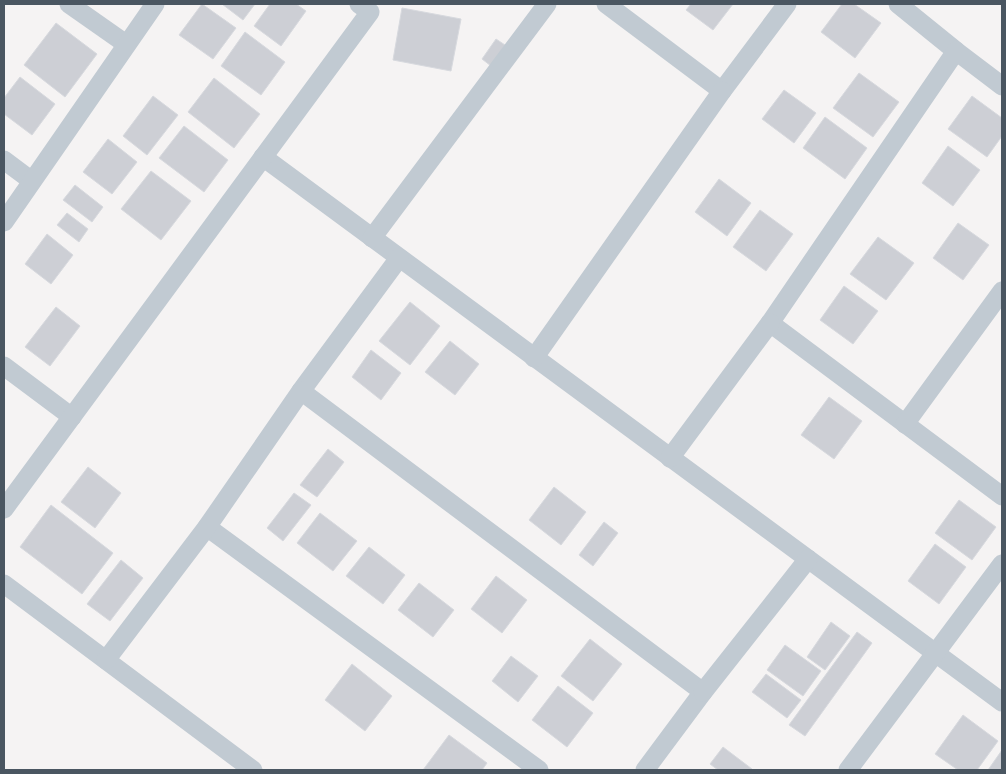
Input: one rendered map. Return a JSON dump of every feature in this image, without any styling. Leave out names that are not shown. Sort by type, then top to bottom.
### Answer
[{"type":"street","points":[[69,4],[126,44]]},
{"type":"street","points":[[4,222],[154,4]]},
{"type":"street","points":[[4,509],[370,12],[359,4]]},
{"type":"street","points":[[372,238],[547,4]]},
{"type":"street","points":[[606,4],[722,91]]},
{"type":"street","points":[[534,358],[722,91],[787,4]]},
{"type":"street","points":[[898,4],[1002,86]]},
{"type":"street","points":[[670,458],[770,323],[956,51]]},
{"type":"street","points":[[263,157],[1002,702]]},
{"type":"street","points":[[4,160],[32,180]]},
{"type":"street","points":[[106,660],[207,527],[301,391],[399,258]]},
{"type":"street","points":[[905,424],[1002,291]]},
{"type":"street","points":[[770,323],[1002,496]]},
{"type":"street","points":[[4,366],[72,417]]},
{"type":"street","points":[[301,391],[703,692]]},
{"type":"street","points":[[207,527],[539,770]]},
{"type":"street","points":[[645,770],[703,692],[808,559]]},
{"type":"street","points":[[848,770],[1002,564]]},
{"type":"street","points":[[4,584],[106,660],[234,765],[253,770]]},
{"type":"building","points":[[202,4],[236,28],[213,59],[179,35]]},
{"type":"building","points":[[222,4],[255,4],[243,20]]},
{"type":"building","points":[[270,4],[296,4],[306,11],[281,46],[254,26]]},
{"type":"building","points":[[691,4],[733,4],[713,30],[686,10]]},
{"type":"building","points":[[842,4],[854,4],[881,23],[855,58],[821,32]]},
{"type":"building","points":[[402,8],[461,19],[451,71],[393,60]]},
{"type":"building","points":[[56,23],[97,54],[65,97],[24,65]]},
{"type":"building","points":[[245,32],[285,62],[261,95],[221,66]]},
{"type":"building","points":[[496,39],[505,45],[491,66],[482,59]]},
{"type":"building","points":[[859,73],[899,102],[873,137],[833,108]]},
{"type":"building","points":[[20,77],[55,104],[32,135],[4,114],[4,98]]},
{"type":"building","points":[[214,78],[260,114],[234,148],[188,112]]},
{"type":"building","points":[[784,90],[816,113],[794,143],[762,119]]},
{"type":"building","points":[[153,96],[178,115],[147,155],[123,136]]},
{"type":"building","points":[[972,96],[1002,118],[1002,136],[987,157],[948,129]]},
{"type":"building","points":[[825,117],[867,148],[845,179],[803,148]]},
{"type":"building","points":[[184,126],[228,160],[204,192],[159,158]]},
{"type":"building","points":[[108,139],[137,162],[112,194],[83,172]]},
{"type":"building","points":[[948,146],[980,170],[953,206],[922,183]]},
{"type":"building","points":[[151,171],[191,201],[161,240],[121,209]]},
{"type":"building","points":[[719,179],[751,203],[727,236],[695,212]]},
{"type":"building","points":[[75,185],[103,207],[92,222],[63,200]]},
{"type":"building","points":[[760,210],[793,234],[766,271],[733,247]]},
{"type":"building","points":[[67,213],[88,229],[79,242],[57,225]]},
{"type":"building","points":[[958,223],[989,245],[963,280],[933,258]]},
{"type":"building","points":[[47,234],[73,255],[51,284],[25,264]]},
{"type":"building","points":[[878,237],[914,263],[886,300],[850,274]]},
{"type":"building","points":[[844,286],[878,311],[853,344],[820,320]]},
{"type":"building","points":[[410,302],[440,326],[410,365],[379,341]]},
{"type":"building","points":[[56,307],[80,326],[50,366],[25,347]]},
{"type":"building","points":[[450,341],[479,364],[455,395],[425,372]]},
{"type":"building","points":[[371,350],[401,373],[381,400],[352,377]]},
{"type":"building","points":[[829,397],[862,421],[834,459],[801,435]]},
{"type":"building","points":[[328,449],[344,462],[317,497],[300,485]]},
{"type":"building","points":[[88,467],[121,493],[95,528],[61,502]]},
{"type":"building","points":[[554,487],[586,512],[561,545],[529,520]]},
{"type":"building","points":[[294,493],[311,505],[283,541],[267,528]]},
{"type":"building","points":[[959,500],[996,527],[972,560],[935,533]]},
{"type":"building","points":[[51,505],[113,553],[82,594],[20,547]]},
{"type":"building","points":[[320,513],[357,541],[333,571],[297,543]]},
{"type":"building","points":[[604,522],[618,533],[593,566],[579,555]]},
{"type":"building","points":[[935,544],[966,567],[939,604],[908,581]]},
{"type":"building","points":[[369,547],[405,575],[383,604],[346,576]]},
{"type":"building","points":[[121,560],[143,578],[110,621],[87,604]]},
{"type":"building","points":[[496,576],[527,600],[502,633],[471,609]]},
{"type":"building","points":[[419,583],[454,610],[433,637],[398,610]]},
{"type":"building","points":[[831,622],[850,636],[825,670],[807,657]]},
{"type":"building","points":[[857,632],[872,643],[805,736],[789,725]]},
{"type":"building","points":[[590,639],[622,664],[593,701],[561,676]]},
{"type":"building","points":[[785,645],[821,671],[803,696],[767,670]]},
{"type":"building","points":[[511,656],[538,676],[518,702],[492,681]]},
{"type":"building","points":[[352,664],[392,696],[365,731],[325,700]]},
{"type":"building","points":[[766,674],[801,700],[787,718],[752,692]]},
{"type":"building","points":[[558,686],[593,713],[567,747],[532,720]]},
{"type":"building","points":[[963,715],[998,741],[977,770],[958,770],[935,754]]},
{"type":"building","points":[[449,735],[487,763],[482,770],[423,770]]},
{"type":"building","points":[[723,747],[752,769],[718,770],[710,764]]},
{"type":"building","points":[[1002,750],[1002,770],[988,770]]}]
